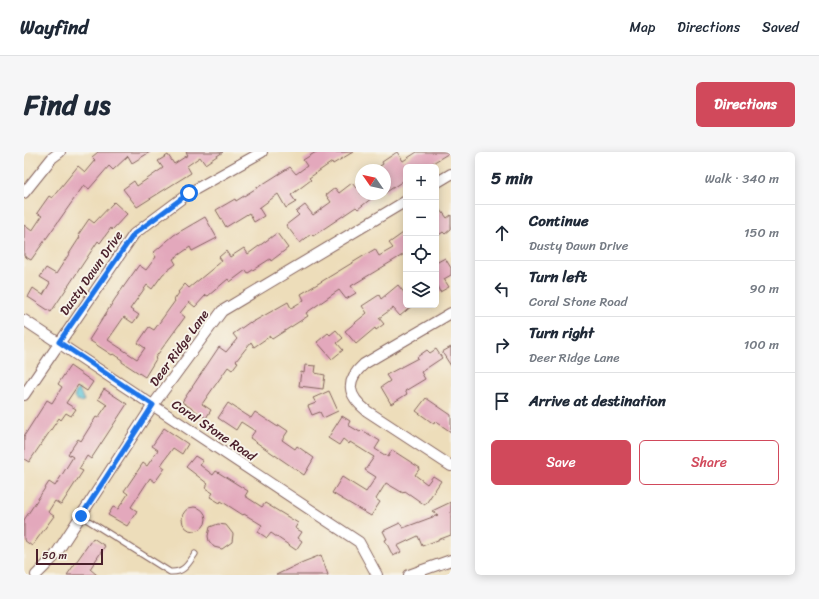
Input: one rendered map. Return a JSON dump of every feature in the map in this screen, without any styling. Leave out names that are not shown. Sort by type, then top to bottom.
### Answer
[{"type":"street","points":[[24,193],[52,158],[60,152]]},
{"type":"street","name":"Dusty Dawn Drive","points":[[24,395],[134,234],[189,193],[262,152]]},
{"type":"street","points":[[439,181],[451,174]]},
{"type":"street","name":"Deer Ridge Lane","points":[[36,575],[54,557],[153,405],[222,311],[403,203]]},
{"type":"street","points":[[451,313],[364,364],[356,372],[350,383],[351,392],[359,405],[366,412],[451,466]]},
{"type":"street","name":"Coral Stone Road","points":[[24,320],[359,542],[377,575]]},
{"type":"street","points":[[409,575],[451,560]]},
{"type":"lane","points":[[81,516],[170,572],[178,573],[184,569],[195,554]]},
{"type":"water","points":[[79,389],[84,400],[82,403],[74,398],[76,391]]},
{"type":"building","points":[[98,152],[150,152],[132,163],[128,156],[113,170],[109,166],[89,189],[84,185],[31,260],[24,256],[24,225],[32,231],[42,216],[37,213],[49,196],[52,198],[78,166],[85,172],[95,160],[92,157]]},
{"type":"building","points":[[186,152],[223,152],[205,164],[200,157],[187,166],[191,173],[137,207],[123,189],[134,181],[137,186],[163,168],[158,161],[168,155],[174,164],[188,155]]},
{"type":"building","points":[[316,152],[353,152],[333,164],[332,162],[309,178],[311,180],[291,195],[296,202],[286,208],[278,194],[259,208],[264,216],[254,222],[249,213],[226,227],[216,210],[235,199],[236,201],[290,167],[296,174],[307,166],[303,160]]},
{"type":"building","points":[[397,152],[403,161],[417,152],[451,152],[431,164],[403,164],[403,181],[391,189],[391,164],[383,164],[382,162]]},
{"type":"building","points":[[352,183],[355,187],[355,200],[369,200],[358,209],[356,207],[313,236],[311,234],[300,243],[286,225],[299,215],[296,212],[305,205],[313,215],[331,202],[326,195],[335,188],[339,193]]},
{"type":"building","points":[[114,202],[127,214],[112,230],[111,228],[100,243],[98,241],[51,312],[28,297],[33,288],[43,295],[50,283],[40,277],[46,268],[56,274],[80,237],[78,235],[89,219],[94,223]]},
{"type":"building","points":[[441,210],[447,218],[451,215],[451,229],[445,234],[443,232],[439,235],[439,212]]},
{"type":"building","points":[[205,217],[217,238],[192,251],[190,247],[173,259],[176,264],[163,274],[152,289],[147,285],[130,309],[139,315],[133,323],[124,317],[108,340],[137,359],[145,348],[138,343],[149,327],[154,330],[175,301],[174,300],[179,293],[178,292],[185,284],[189,288],[222,261],[219,257],[226,251],[230,257],[244,248],[248,254],[277,233],[288,248],[271,261],[270,259],[248,273],[246,270],[230,282],[228,279],[208,296],[206,295],[195,307],[189,302],[180,313],[185,317],[155,358],[156,359],[145,377],[122,362],[122,360],[113,354],[112,355],[89,340],[139,265],[146,270],[156,257],[153,253],[174,235]]},
{"type":"building","points":[[403,233],[403,255],[351,286],[356,293],[346,299],[339,290],[306,313],[308,316],[272,339],[270,336],[254,347],[251,342],[236,361],[238,362],[232,370],[228,367],[202,404],[211,410],[206,418],[182,402],[219,347],[226,352],[237,339],[233,334],[250,322],[251,323],[288,302],[291,308],[304,300],[301,294],[375,249],[379,256],[393,248],[389,243]]},
{"type":"building","points":[[445,258],[451,268],[451,275],[444,279],[449,287],[440,292],[439,290],[439,261]]},
{"type":"building","points":[[398,285],[403,291],[403,308],[409,308],[400,316],[393,308],[379,318],[384,324],[376,330],[375,328],[356,344],[345,331],[367,313],[362,306],[379,295],[381,299]]},
{"type":"building","points":[[336,330],[343,338],[337,343],[343,350],[332,359],[317,342],[328,333],[330,335]]},
{"type":"building","points":[[451,347],[451,366],[442,352]]},
{"type":"building","points":[[436,349],[442,358],[421,372],[425,379],[405,391],[407,394],[391,404],[381,387],[390,381],[386,375],[418,358],[417,357],[427,350],[430,353]]},
{"type":"building","points":[[305,365],[316,366],[315,373],[325,375],[323,389],[299,386],[301,372],[304,373]]},
{"type":"building","points":[[70,366],[93,382],[87,391],[78,385],[66,403],[76,409],[71,416],[66,413],[61,420],[59,418],[29,462],[24,459],[24,436],[47,400],[52,403],[62,387],[58,384]]},
{"type":"building","points":[[104,389],[127,404],[91,459],[87,456],[79,469],[83,471],[61,505],[55,501],[48,512],[54,516],[32,546],[24,540],[24,520],[49,482],[55,486],[73,457],[68,454],[78,439],[81,441],[96,417],[98,418],[107,405],[98,399]]},
{"type":"building","points":[[329,391],[338,411],[323,418],[320,412],[312,415],[308,406],[316,403],[313,398]]},
{"type":"building","points":[[426,398],[451,415],[451,432],[435,421],[434,424],[416,411]]},
{"type":"building","points":[[228,403],[251,418],[255,412],[278,427],[279,425],[288,431],[282,440],[295,449],[297,446],[314,458],[304,475],[250,438],[255,431],[241,422],[236,430],[218,418]]},
{"type":"building","points":[[342,416],[350,421],[348,425],[360,432],[362,430],[380,441],[375,449],[388,457],[392,450],[420,468],[415,475],[427,484],[433,476],[441,481],[425,505],[405,491],[403,493],[386,483],[376,499],[380,502],[371,516],[332,493],[342,477],[366,492],[376,477],[365,470],[374,457],[350,442],[349,444],[343,439],[339,445],[328,438]]},
{"type":"building","points":[[164,428],[188,444],[182,454],[173,448],[161,465],[165,468],[155,482],[150,478],[131,507],[137,511],[127,526],[108,515],[113,507],[118,509],[128,494],[124,491],[143,463],[147,466],[158,450],[152,446]]},
{"type":"building","points":[[195,456],[203,461],[200,465],[213,475],[216,471],[248,491],[245,496],[262,507],[265,503],[298,523],[295,528],[302,532],[298,538],[302,541],[296,550],[271,533],[267,538],[258,532],[262,525],[221,501],[220,503],[210,497],[213,493],[205,488],[208,484],[186,467]]},
{"type":"building","points":[[451,502],[451,535],[422,546],[418,536],[397,546],[401,552],[393,556],[385,540],[387,539],[383,531],[400,523],[403,528],[438,515],[432,511]]},
{"type":"building","points":[[194,507],[203,510],[206,519],[203,528],[194,531],[185,528],[182,519],[185,510]]},
{"type":"building","points":[[218,524],[226,525],[233,534],[232,542],[222,549],[214,547],[209,541],[208,536],[210,527]]},
{"type":"building","points":[[93,538],[105,546],[90,569],[97,575],[67,575]]},
{"type":"building","points":[[321,555],[328,575],[276,575],[303,562]]},
{"type":"route","points":[[81,516],[153,405],[59,342],[134,234],[189,193]]}]
